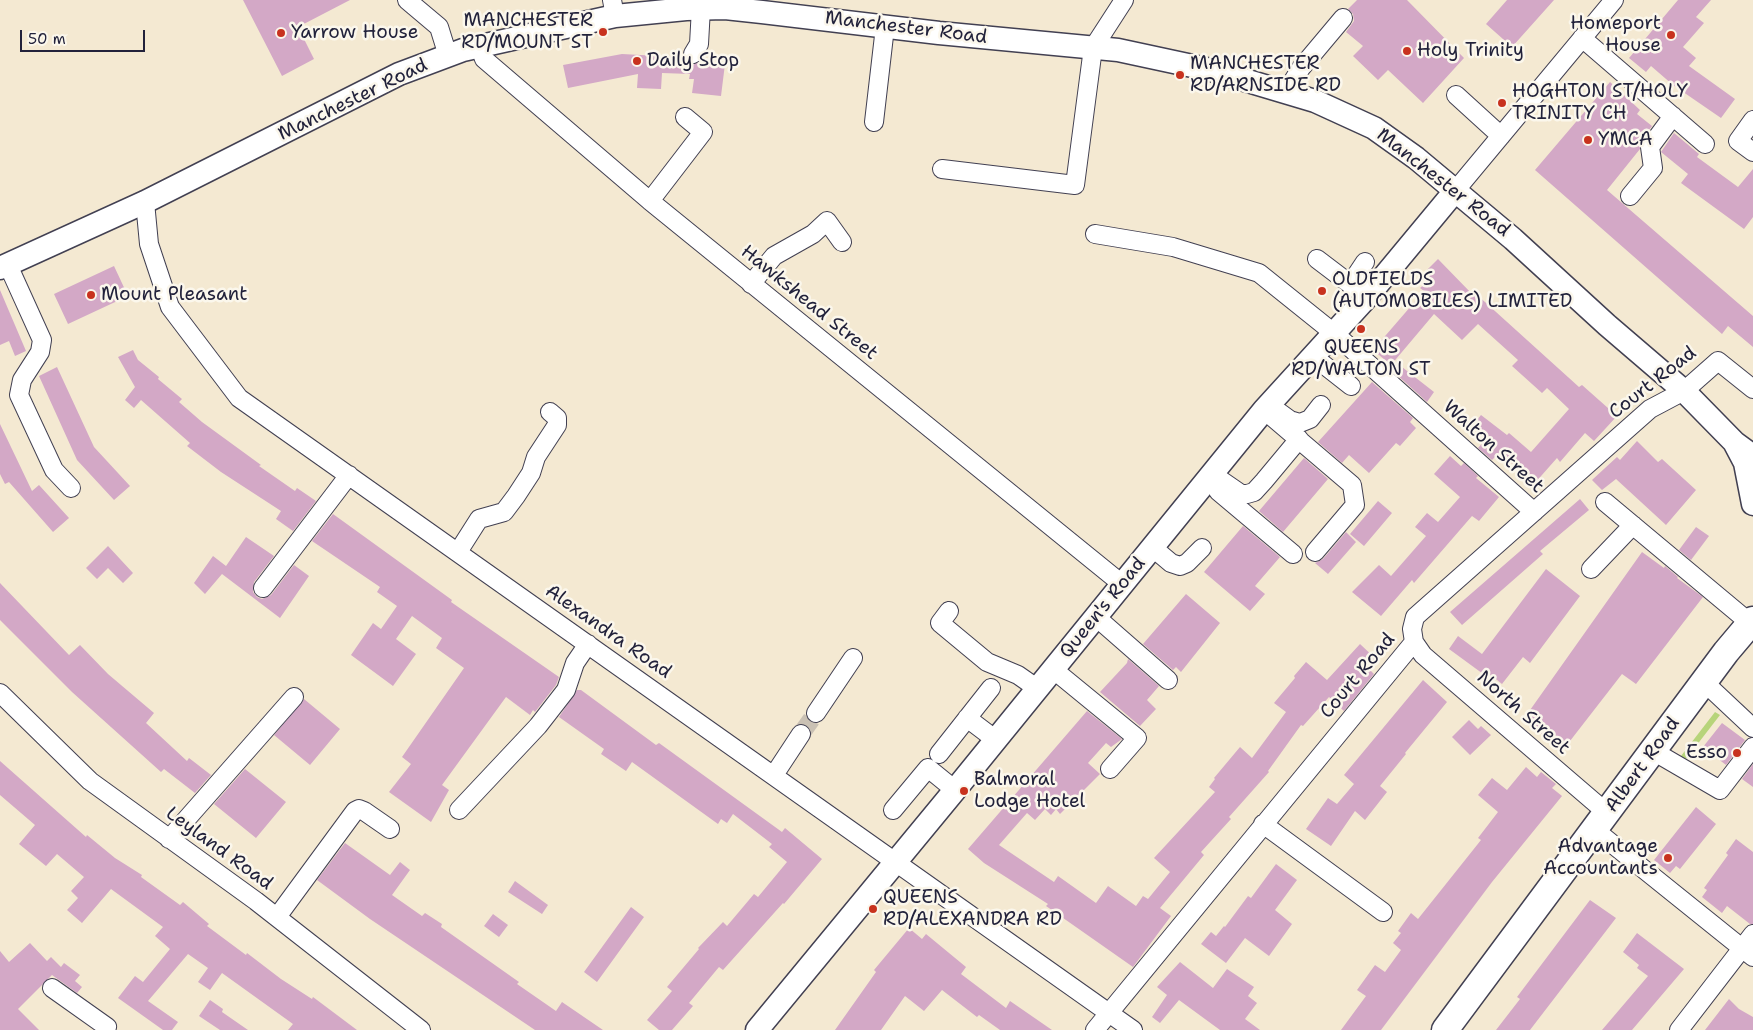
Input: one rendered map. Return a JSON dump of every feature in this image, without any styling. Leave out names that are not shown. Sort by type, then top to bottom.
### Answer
[{"type":"highway","name":"Albert Road","points":[[1445,1030],[1704,682],[1752,621]]},
{"type":"main road","name":"Manchester Road","points":[[4,266],[145,202],[399,74],[479,45],[614,8],[764,6],[885,27],[1118,50],[1211,70],[1315,101],[1374,128],[1455,191],[1513,239],[1684,391],[1735,443],[1753,456]]},
{"type":"main road","name":"Queen's Road","points":[[757,1030],[956,790],[1267,407],[1335,334],[1359,290],[1455,191]]},
{"type":"main road","name":"Manchester Road","points":[[1735,443],[1745,463],[1753,504]]},
{"type":"street","points":[[407,0],[439,27],[448,56]]},
{"type":"street","points":[[942,169],[1074,185],[1093,48],[1124,0]]},
{"type":"street","points":[[1455,191],[1614,0]]},
{"type":"street","points":[[693,54],[699,44],[701,8]]},
{"type":"street","points":[[1286,92],[1301,68],[1343,18]]},
{"type":"street","points":[[874,122],[885,27]]},
{"type":"street","points":[[1582,38],[1705,144]]},
{"type":"street","name":"Hawkshead Street","points":[[479,45],[484,59],[650,201],[1122,584]]},
{"type":"street","points":[[1456,96],[1501,136]]},
{"type":"street","points":[[1630,196],[1654,168],[1650,147],[1673,116]]},
{"type":"street","points":[[650,201],[704,132],[685,117]]},
{"type":"street","points":[[1753,120],[1738,141],[1753,152]]},
{"type":"street","name":"Alexandra Road","points":[[145,202],[149,244],[170,307],[239,398],[897,861],[1133,1030]]},
{"type":"street","points":[[752,284],[774,256],[813,234],[827,221],[842,242]]},
{"type":"street","name":"Walton Street","points":[[1095,234],[1173,247],[1259,273],[1335,334],[1534,512]]},
{"type":"street","points":[[1317,259],[1359,290],[1365,262]]},
{"type":"street","points":[[4,266],[42,340],[40,352],[22,380],[19,394],[54,470],[71,488]]},
{"type":"street","points":[[1314,357],[1351,386]]},
{"type":"street","name":"Court Road","points":[[1095,1030],[1414,642],[1412,628],[1415,617],[1650,409],[1684,391],[1718,361],[1753,389]]},
{"type":"street","points":[[1267,407],[1290,420],[1300,423],[1310,419],[1321,405]]},
{"type":"street","points":[[1267,407],[1299,439],[1352,485],[1355,494],[1355,505],[1315,552]]},
{"type":"street","points":[[458,552],[479,519],[504,512],[516,496],[531,473],[536,457],[557,425],[557,418],[550,412]]},
{"type":"street","points":[[1209,478],[1240,494],[1254,492],[1299,439]]},
{"type":"street","points":[[263,588],[349,475]]},
{"type":"street","points":[[1209,478],[1293,554]]},
{"type":"street","points":[[1605,502],[1752,621]]},
{"type":"street","points":[[1591,569],[1633,525]]},
{"type":"street","points":[[1152,547],[1172,563],[1180,566],[1188,563],[1202,548]]},
{"type":"street","points":[[949,611],[940,623],[987,662],[1018,675],[1038,689]]},
{"type":"street","points":[[1096,617],[1168,680]]},
{"type":"street","name":"North Street","points":[[1414,642],[1423,654],[1468,694],[1601,822],[1748,953]]},
{"type":"street","points":[[459,810],[538,726],[566,690],[575,663],[588,644]]},
{"type":"street","points":[[816,713],[853,658]]},
{"type":"street","points":[[1054,670],[1137,738],[1110,769]]},
{"type":"street","points":[[1704,682],[1753,728]]},
{"type":"street","points":[[939,754],[991,688]]},
{"type":"street","name":"Leyland Road","points":[[0,693],[90,782],[277,917],[420,1030]]},
{"type":"street","points":[[169,839],[294,696]]},
{"type":"street","points":[[968,718],[996,740]]},
{"type":"street","points":[[774,775],[801,734]]},
{"type":"street","points":[[1653,751],[1720,790],[1753,747]]},
{"type":"street","points":[[893,810],[928,768],[956,790]]},
{"type":"street","points":[[277,917],[355,811],[359,809],[364,811],[390,829]]},
{"type":"street","points":[[1263,824],[1383,912]]},
{"type":"street","points":[[1679,1030],[1748,953],[1753,934]]},
{"type":"street","points":[[52,988],[107,1027],[106,1030]]},
{"type":"green space","points":[[1715,712],[1720,715],[1686,759],[1681,756]]},
{"type":"building","name":"Yarrow House","points":[[243,0],[350,0],[298,27],[314,59],[282,76]]},
{"type":"building","name":"Holy Trinity","points":[[1357,0],[1407,0],[1464,58],[1423,103],[1388,70],[1378,80],[1353,56],[1363,46],[1346,32],[1354,21],[1353,14],[1348,9]]},
{"type":"building","points":[[1507,0],[1554,0],[1512,47],[1486,24]]},
{"type":"building","name":"Homeport House","points":[[1678,0],[1711,0],[1696,17],[1704,23],[1683,47],[1696,58],[1689,66],[1735,99],[1721,118],[1673,85],[1651,66],[1646,72],[1629,58]]},
{"type":"building","points":[[622,54],[678,57],[692,65],[701,61],[725,64],[721,96],[692,93],[694,79],[689,79],[690,74],[662,73],[661,89],[637,88],[638,74],[568,88],[563,65]]},
{"type":"building","points":[[1610,82],[1640,110],[1637,114],[1652,126],[1641,141],[1640,149],[1607,190],[1753,316],[1753,347],[1728,326],[1722,334],[1535,170]]},
{"type":"building","points":[[1674,133],[1699,154],[1697,157],[1738,187],[1753,169],[1753,217],[1744,229],[1681,183],[1688,174],[1661,152]]},
{"type":"building","points":[[1438,259],[1473,295],[1475,293],[1579,387],[1582,385],[1617,416],[1594,441],[1585,433],[1560,462],[1557,458],[1534,484],[1506,458],[1502,462],[1496,456],[1492,460],[1478,448],[1487,438],[1472,426],[1481,415],[1507,435],[1509,433],[1531,452],[1569,409],[1547,388],[1542,393],[1512,366],[1518,360],[1478,324],[1462,340],[1434,314],[1391,365],[1373,350],[1424,291],[1420,288],[1427,282],[1421,276]]},
{"type":"building","name":"Mount Pleasant","points":[[114,266],[128,296],[68,324],[54,294]]},
{"type":"building","points":[[0,290],[26,351],[15,356],[9,341],[0,345]]},
{"type":"building","points":[[133,350],[138,360],[182,399],[179,402],[202,422],[295,491],[297,488],[316,501],[293,531],[276,519],[281,511],[221,472],[187,446],[190,443],[141,400],[134,408],[125,400],[135,387],[118,357]]},
{"type":"building","points":[[57,367],[94,447],[130,486],[114,500],[77,460],[39,376]]},
{"type":"building","points":[[1402,367],[1434,392],[1427,402],[1396,374]]},
{"type":"building","points":[[1372,382],[1413,418],[1410,422],[1416,428],[1400,446],[1396,443],[1369,473],[1349,455],[1342,463],[1318,442]]},
{"type":"building","points":[[0,424],[32,491],[39,485],[69,518],[53,532],[9,482],[5,484],[0,474]]},
{"type":"building","points":[[1637,441],[1658,462],[1662,459],[1696,490],[1666,525],[1616,479],[1602,490],[1592,480],[1617,457],[1620,460]]},
{"type":"building","points":[[1450,456],[1461,466],[1464,463],[1478,476],[1476,478],[1499,497],[1479,521],[1472,516],[1414,583],[1412,580],[1381,616],[1352,592],[1379,565],[1391,576],[1426,536],[1415,527],[1427,513],[1438,522],[1460,497],[1434,474]]},
{"type":"building","points":[[1304,458],[1328,479],[1283,532],[1259,511]]},
{"type":"building","points":[[1580,499],[1589,510],[1540,551],[1543,554],[1462,625],[1450,612]]},
{"type":"building","points":[[1378,501],[1392,513],[1364,546],[1350,534]]},
{"type":"building","points":[[333,514],[452,600],[451,602],[559,677],[556,685],[535,712],[533,710],[530,715],[506,697],[442,785],[449,790],[431,822],[389,792],[411,764],[402,757],[464,668],[436,648],[442,638],[412,616],[396,639],[416,654],[393,686],[351,655],[373,623],[381,629],[397,606],[377,592],[380,587],[312,541]]},
{"type":"building","points":[[1243,526],[1280,557],[1255,586],[1265,594],[1250,611],[1204,572]]},
{"type":"building","points":[[1696,527],[1709,536],[1691,560],[1679,550]]},
{"type":"building","points":[[1346,532],[1356,542],[1328,574],[1315,563],[1323,559]]},
{"type":"building","points":[[246,537],[274,556],[254,582],[253,592],[257,597],[262,599],[271,595],[294,565],[309,576],[280,618],[222,574],[205,594],[194,583],[213,556],[226,566]]},
{"type":"building","points":[[108,546],[133,573],[123,583],[108,568],[97,579],[86,568]]},
{"type":"building","points":[[1642,552],[1664,568],[1665,566],[1677,578],[1703,597],[1636,684],[1622,674],[1563,750],[1523,720]]},
{"type":"building","points":[[1546,569],[1580,596],[1530,663],[1523,657],[1502,684],[1491,675],[1490,679],[1449,649],[1458,636],[1482,654]]},
{"type":"building","points":[[0,583],[69,655],[80,645],[108,674],[154,713],[146,723],[187,761],[189,758],[211,775],[195,793],[164,769],[161,772],[72,692],[0,620]]},
{"type":"building","points":[[1186,594],[1220,623],[1181,672],[1176,667],[1173,670],[1143,644]]},
{"type":"building","points":[[1360,644],[1377,660],[1369,669],[1374,674],[1344,711],[1329,697],[1303,726],[1301,725],[1269,772],[1229,817],[1231,819],[1201,852],[1204,855],[1160,908],[1171,916],[1133,967],[1046,906],[1048,904],[984,863],[968,849],[1087,711],[1122,739],[1111,747],[1106,743],[1088,763],[1100,774],[1060,814],[1056,809],[1051,815],[1045,809],[1035,820],[1027,813],[999,845],[1054,882],[1058,876],[1096,903],[1108,886],[1136,906],[1143,896],[1148,899],[1170,872],[1154,858],[1215,792],[1209,787],[1214,778],[1240,747],[1252,758],[1286,712],[1274,703],[1295,678],[1294,676],[1306,662],[1327,680]]},
{"type":"building","points":[[1128,659],[1159,686],[1147,700],[1156,709],[1140,726],[1100,692],[1127,663]]},
{"type":"building","points":[[1423,680],[1447,702],[1380,786],[1387,792],[1365,820],[1355,811],[1331,846],[1306,829],[1328,798],[1337,804],[1354,784],[1344,775]]},
{"type":"building","points":[[577,690],[581,690],[656,745],[659,743],[782,832],[785,828],[822,859],[784,904],[723,970],[719,967],[689,1003],[693,1006],[672,1030],[659,1030],[647,1020],[672,991],[667,987],[698,948],[723,922],[727,926],[754,894],[758,897],[787,862],[769,847],[772,844],[733,814],[727,823],[721,819],[718,824],[632,762],[626,771],[601,754],[604,749],[559,717]]},
{"type":"building","points":[[304,699],[340,729],[310,765],[274,735]]},
{"type":"building","points":[[1469,720],[1478,729],[1481,726],[1491,735],[1470,755],[1452,737]]},
{"type":"building","points":[[1722,723],[1745,740],[1726,765],[1703,747]]},
{"type":"building","points":[[0,761],[86,837],[87,835],[115,858],[142,875],[141,877],[180,905],[183,902],[209,924],[207,926],[246,955],[247,953],[281,979],[312,999],[313,997],[357,1030],[288,1030],[293,1024],[222,973],[210,990],[198,982],[208,968],[188,954],[148,1001],[178,1022],[172,1030],[163,1030],[118,998],[135,976],[143,982],[170,949],[155,936],[163,927],[111,889],[82,923],[67,910],[78,898],[71,891],[84,877],[57,854],[46,866],[19,844],[35,825],[0,795]]},
{"type":"building","points":[[1753,764],[1753,787],[1742,779]]},
{"type":"building","points":[[1526,767],[1537,777],[1541,772],[1556,784],[1552,788],[1562,796],[1492,882],[1381,1030],[1341,1030],[1366,996],[1357,990],[1375,965],[1385,972],[1401,950],[1393,943],[1401,933],[1398,931],[1411,913],[1418,919],[1481,840],[1478,838],[1498,812],[1478,795],[1492,778],[1507,790]]},
{"type":"building","points":[[245,769],[286,802],[256,838],[214,804]]},
{"type":"building","points":[[1696,807],[1716,824],[1680,869],[1676,866],[1670,873],[1654,860]]},
{"type":"building","points":[[1736,839],[1753,852],[1753,924],[1750,924],[1727,906],[1722,913],[1702,897],[1707,890],[1704,888],[1728,855],[1726,853]]},
{"type":"building","points":[[345,843],[390,875],[400,862],[410,870],[392,895],[422,916],[425,913],[442,924],[441,927],[519,982],[517,984],[556,1011],[562,1002],[603,1030],[535,1030],[370,919],[317,880]]},
{"type":"building","points":[[1276,864],[1297,880],[1275,910],[1292,924],[1269,956],[1245,938],[1226,963],[1201,944],[1211,932],[1216,936],[1225,927],[1248,896],[1251,898]]},
{"type":"building","points":[[515,881],[548,905],[542,914],[508,892]]},
{"type":"building","points":[[1590,900],[1616,918],[1530,1030],[1496,1030],[1520,999],[1517,997]]},
{"type":"building","points":[[631,907],[644,917],[597,982],[584,972]]},
{"type":"building","points":[[493,914],[508,925],[499,937],[484,926]]},
{"type":"building","points":[[909,928],[922,939],[926,934],[966,967],[961,974],[1006,1008],[1010,1001],[1052,1030],[1000,1030],[979,1015],[977,1017],[942,990],[924,1011],[905,996],[881,1030],[835,1030],[876,972],[874,970]]},
{"type":"building","points":[[1637,933],[1684,969],[1632,1030],[1602,1030],[1648,976],[1637,968],[1639,965],[1623,952]]},
{"type":"building","points":[[30,943],[47,961],[51,957],[61,967],[64,963],[80,975],[75,981],[82,987],[77,993],[52,975],[18,1009],[39,1030],[0,1030],[0,951],[9,962]]},
{"type":"building","points":[[1180,962],[1213,988],[1227,969],[1254,987],[1248,996],[1257,1003],[1245,1019],[1260,1030],[1220,1030],[1179,1000],[1160,1023],[1152,1017],[1167,995],[1157,987]]},
{"type":"building","points":[[1729,999],[1739,1009],[1753,1017],[1753,1030],[1705,1030]]},
{"type":"building","points":[[210,1000],[223,1009],[222,1012],[248,1030],[220,1030],[199,1016]]},
{"type":"tunnel","points":[[801,734],[816,713]]},
{"type":"place","name":"MANCHESTER RD/MOUNT ST","points":[[603,32]]},
{"type":"place","name":"Yarrow House","points":[[281,33]]},
{"type":"place","name":"Homeport House","points":[[1671,35]]},
{"type":"place","name":"Holy Trinity","points":[[1407,51]]},
{"type":"place","name":"Daily Stop","points":[[637,61]]},
{"type":"place","name":"MANCHESTER RD/ARNSIDE RD","points":[[1180,75]]},
{"type":"place","name":"HOGHTON ST/HOLY TRINITY CH","points":[[1502,103]]},
{"type":"place","name":"YMCA","points":[[1588,140]]},
{"type":"place","name":"OLDFIELDS (AUTOMOBILES) LIMITED","points":[[1322,291]]},
{"type":"place","name":"Mount Pleasant","points":[[91,295]]},
{"type":"place","name":"QUEENS RD/WALTON ST","points":[[1361,329]]},
{"type":"place","name":"Esso","points":[[1737,753]]},
{"type":"place","name":"Balmoral Lodge Hotel","points":[[964,791]]},
{"type":"place","name":"Advantage Accountants","points":[[1668,858]]},
{"type":"place","name":"QUEENS RD/ALEXANDRA RD","points":[[873,909]]}]
